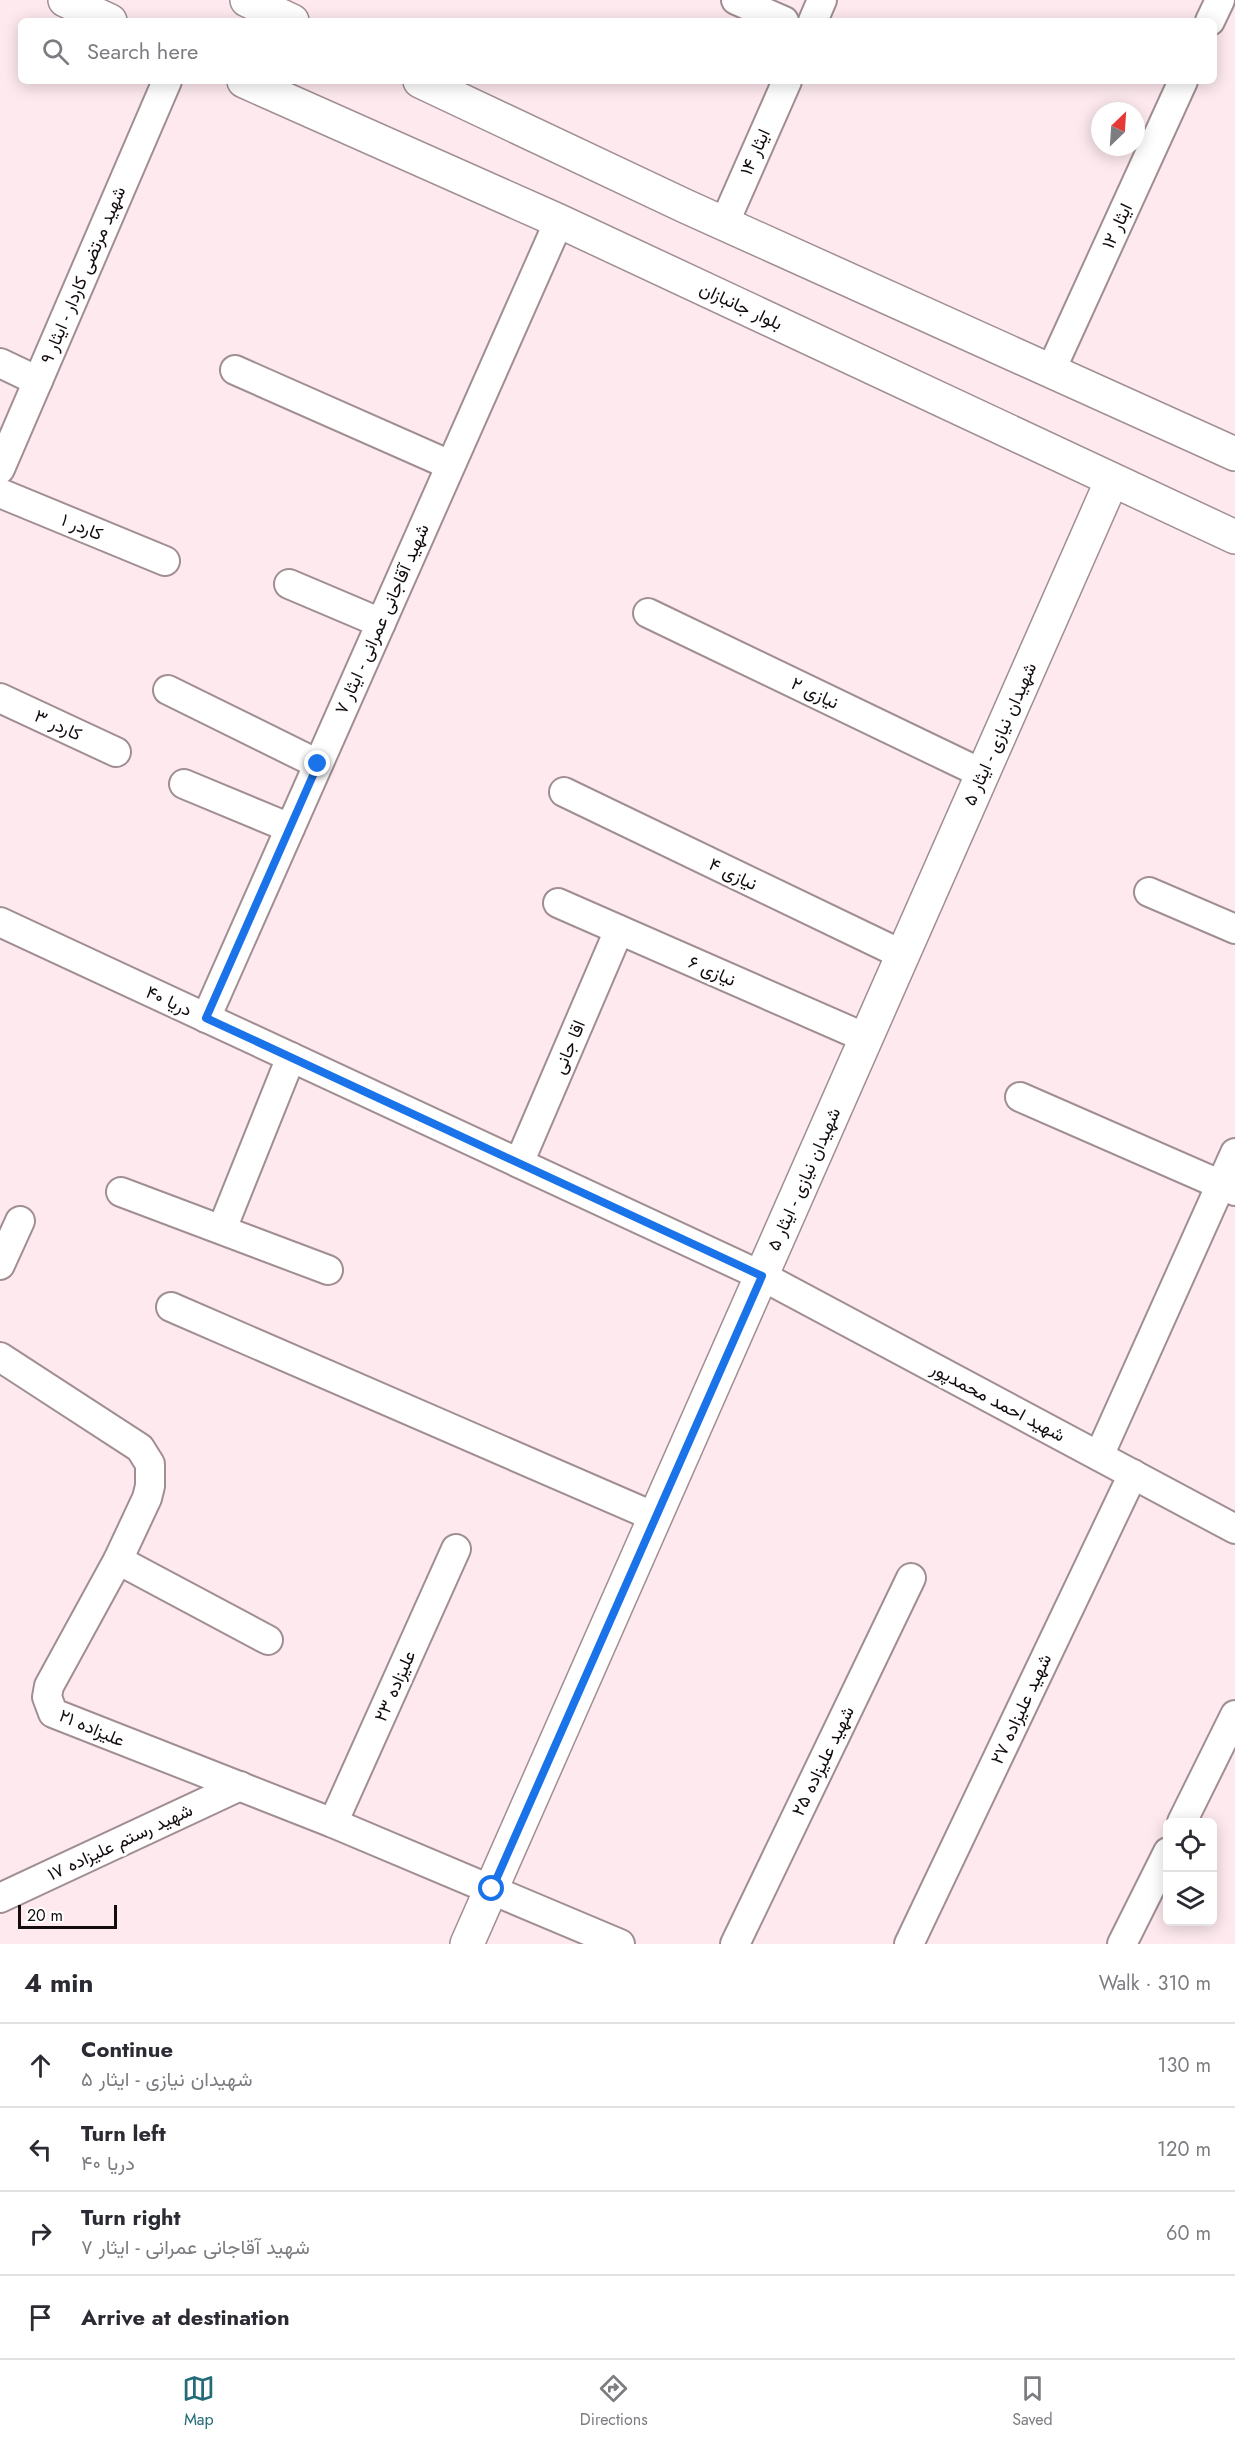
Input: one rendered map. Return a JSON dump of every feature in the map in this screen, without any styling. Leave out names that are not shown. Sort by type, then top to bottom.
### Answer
[{"type":"main road","points":[[65,0],[104,18]]},
{"type":"main road","points":[[248,0],[286,18]]},
{"type":"main road","name":"بلوار جانبازان","points":[[251,84],[559,220],[1235,537]]},
{"type":"main road","points":[[426,84],[724,224],[1235,454]]},
{"type":"main road","name":"شهیدان نیازی - ایثار ۵","points":[[467,1944],[1112,480]]},
{"type":"street","points":[[736,0],[777,18]]},
{"type":"street","points":[[814,18],[822,0]]},
{"type":"street","points":[[1211,18],[1220,0]]},
{"type":"street","name":"شهید مرتضی کاردار - ایثار ۹","points":[[0,469],[165,84]]},
{"type":"street","name":"ایثار ۱۴","points":[[724,224],[786,84]]},
{"type":"street","name":"ایثار ۱۲","points":[[1051,370],[1182,84]]},
{"type":"street","name":"شهید آقاجانی عمرانی - ایثار ۷","points":[[206,1018],[559,220]]},
{"type":"street","points":[[0,363],[38,381]]},
{"type":"street","points":[[235,370],[450,465]]},
{"type":"street","name":"کاردر ۱","points":[[0,492],[165,561]]},
{"type":"street","points":[[289,584],[381,623]]},
{"type":"street","name":"نیازی ۲","points":[[648,613],[983,774]]},
{"type":"street","points":[[168,690],[318,764]]},
{"type":"street","name":"کاردر ۳","points":[[0,698],[117,752]]},
{"type":"street","points":[[184,784],[290,828]]},
{"type":"street","name":"نیازی ۴","points":[[564,792],[903,955]]},
{"type":"street","points":[[1149,892],[1235,929]]},
{"type":"street","name":"نیازی ۶","points":[[558,903],[866,1038]]},
{"type":"street","name":"دریا ۴۰","points":[[0,922],[762,1276]]},
{"type":"street","name":"اقا جانی","points":[[519,1163],[619,930]]},
{"type":"street","points":[[222,1230],[291,1057]]},
{"type":"street","points":[[1020,1097],[1228,1188]]},
{"type":"street","points":[[1099,1456],[1228,1188],[1235,1153]]},
{"type":"street","points":[[121,1192],[328,1270]]},
{"type":"street","points":[[0,1265],[20,1221]]},
{"type":"street","name":"شهید احمد محمدپور","points":[[762,1276],[1235,1529]]},
{"type":"street","points":[[171,1307],[655,1517]]},
{"type":"street","name":"علیزاده ۲۱","points":[[0,1357],[140,1448],[150,1464],[150,1486],[118,1560],[49,1686],[46,1696],[49,1707],[60,1717],[333,1823],[620,1944]]},
{"type":"street","name":"شهید علیزاده ۲۷","points":[[909,1944],[1133,1474]]},
{"type":"street","name":"علیزاده ۲۳","points":[[333,1823],[456,1549]]},
{"type":"street","points":[[118,1560],[268,1640]]},
{"type":"street","name":"شهید علیزاده ۲۵","points":[[735,1944],[911,1578]]},
{"type":"street","points":[[1184,1818],[1235,1715]]},
{"type":"street","name":"۱۷ شهید رستم علیزاده","points":[[0,1898],[240,1786]]},
{"type":"street","points":[[1122,1944],[1163,1860]]},
{"type":"route","points":[[318,764],[206,1018],[762,1276],[492,1889]]}]
